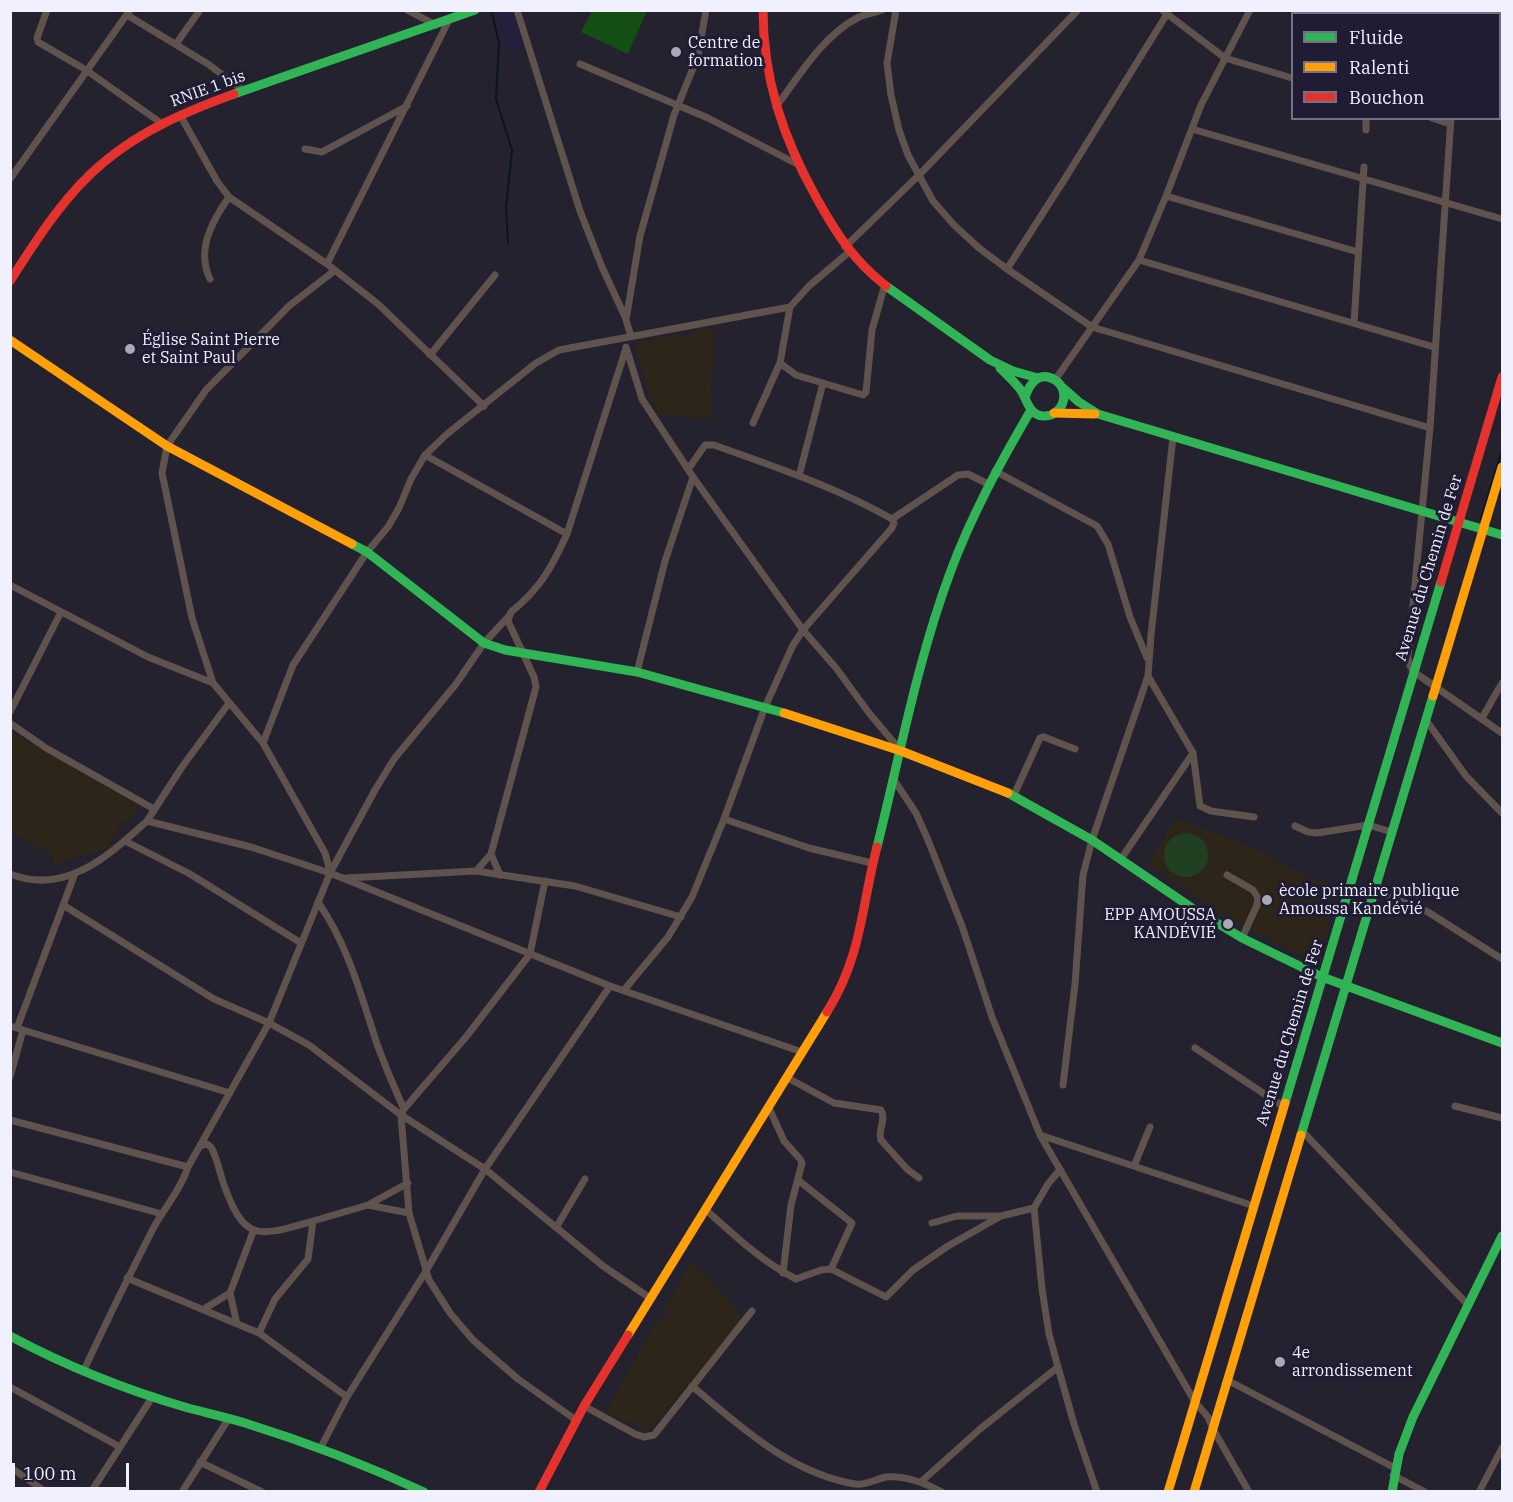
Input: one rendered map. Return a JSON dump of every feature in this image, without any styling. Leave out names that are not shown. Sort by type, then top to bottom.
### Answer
[{"type":"main road","name":"RNIE 1 bis","points":[[10,281],[70,196],[86,178],[105,161],[161,123],[244,91],[475,10]]},
{"type":"main road","points":[[763,10],[765,62],[776,107],[799,165],[818,202],[847,249],[915,308],[994,362],[1018,373],[1038,378]]},
{"type":"main road","points":[[10,340],[167,446],[367,552],[484,643],[637,672],[765,707],[901,751],[1014,795],[1092,840],[1192,909],[1242,938],[1323,978],[1503,1043]]},
{"type":"main road","points":[[994,362],[1018,386],[1031,410],[1044,416],[1054,413],[1098,414]]},
{"type":"main road","points":[[1025,398],[1029,385],[1038,378],[1046,376],[1055,380],[1079,402],[1098,414],[1503,535]]},
{"type":"main road","name":"Avenue du Chemin de Fer","points":[[1168,1491],[1503,377]]},
{"type":"main road","points":[[1054,413],[1064,402],[1063,388]]},
{"type":"main road","points":[[539,1491],[584,1406],[831,1007],[849,970],[861,928],[872,863],[894,780],[916,681],[941,597],[988,484],[1031,410]]},
{"type":"main road","points":[[1194,1491],[1503,466]]},
{"type":"main road","points":[[1392,1491],[1401,1444],[1503,1236]]},
{"type":"main road","points":[[10,1336],[83,1372],[320,1449],[372,1468],[424,1491]]},
{"type":"street","points":[[47,10],[37,38],[38,42],[86,70],[161,123]]},
{"type":"street","points":[[176,44],[201,10]]},
{"type":"street","points":[[407,10],[436,25]]},
{"type":"street","points":[[517,10],[580,211],[626,320]]},
{"type":"street","points":[[83,1372],[162,1214],[185,1177],[188,1167],[269,1023],[330,873],[389,766],[463,675],[484,643],[511,612],[534,592],[554,563],[567,534],[626,348],[626,320],[640,236],[678,105],[698,56],[706,10]]},
{"type":"street","points":[[776,107],[799,75],[837,31],[862,15],[882,10]]},
{"type":"street","points":[[896,10],[887,63],[891,95],[899,130],[908,155],[933,201],[954,225],[1007,269],[1092,327],[1430,428]]},
{"type":"street","points":[[753,423],[780,363],[790,307],[1078,10]]},
{"type":"street","points":[[1055,380],[1139,260],[1191,129],[1224,58],[1250,10]]},
{"type":"street","points":[[1007,269],[1066,177],[1164,12],[1224,58],[1291,77]]},
{"type":"street","points":[[10,179],[128,13],[215,69],[244,91]]},
{"type":"street","points":[[327,264],[449,20]]},
{"type":"street","points":[[580,64],[678,105],[799,165]]},
{"type":"street","points":[[305,149],[321,152],[407,106]]},
{"type":"street","points":[[180,115],[217,181],[229,197],[327,264],[378,304],[484,406]]},
{"type":"street","points":[[1366,120],[1366,130]]},
{"type":"street","points":[[1451,121],[1430,428],[1408,646],[1410,666],[1414,672],[1503,734]]},
{"type":"street","points":[[1191,129],[1503,219]]},
{"type":"street","points":[[1354,323],[1364,167]]},
{"type":"street","points":[[1166,196],[1358,252]]},
{"type":"street","points":[[210,279],[205,269],[208,234],[229,197]]},
{"type":"street","points":[[1139,260],[1434,346]]},
{"type":"street","points":[[330,873],[326,853],[263,743],[213,683],[192,618],[162,473],[167,446],[206,390],[289,306],[334,271]]},
{"type":"street","points":[[430,355],[495,275]]},
{"type":"street","points":[[780,363],[796,375],[864,395],[872,330],[885,284]]},
{"type":"street","points":[[263,743],[293,665],[367,552],[388,527],[425,455],[447,434],[550,353],[790,307]]},
{"type":"street","points":[[626,348],[642,399],[693,477],[803,630],[901,751]]},
{"type":"street","points":[[799,476],[822,383]]},
{"type":"street","points":[[1063,1085],[1075,984],[1083,875],[1092,840],[1148,676],[1173,437]]},
{"type":"street","points":[[624,990],[668,937],[692,897],[724,819],[765,707],[793,645],[803,630],[894,523],[892,519],[862,503],[799,476],[709,444],[705,445],[689,468]]},
{"type":"street","points":[[425,455],[567,534]]},
{"type":"street","points":[[995,471],[1097,526],[1108,544],[1130,617],[1148,660]]},
{"type":"street","points":[[892,519],[944,482],[958,475],[968,474],[988,484]]},
{"type":"street","points":[[637,672],[665,561],[693,477]]},
{"type":"street","points":[[10,585],[148,657],[213,683]]},
{"type":"street","points":[[10,712],[14,697],[61,612]]},
{"type":"street","points":[[476,871],[491,854],[536,687],[534,677],[508,621],[509,616]]},
{"type":"street","points":[[1148,676],[1192,753],[1200,806],[1211,811],[1254,817]]},
{"type":"street","points":[[1482,718],[1503,683]]},
{"type":"street","points":[[10,874],[20,878],[42,879],[74,876],[104,858],[147,821],[229,703]]},
{"type":"street","points":[[1426,720],[1466,776],[1503,813]]},
{"type":"street","points":[[10,723],[46,748],[154,809]]},
{"type":"street","points":[[1014,795],[1040,738],[1044,737],[1075,749]]},
{"type":"street","points":[[1121,859],[1192,753]]},
{"type":"street","points":[[894,780],[916,813],[928,840],[962,926],[996,1029],[1040,1135],[1059,1172],[1195,1401],[1208,1417],[1249,1491]]},
{"type":"street","points":[[724,819],[809,848],[872,863]]},
{"type":"street","points":[[147,821],[251,847],[330,873],[610,986],[802,1052]]},
{"type":"street","points":[[1295,826],[1317,833],[1368,825],[1392,832]]},
{"type":"street","points":[[125,841],[190,874],[301,944]]},
{"type":"street","points":[[491,854],[500,874]]},
{"type":"street","points":[[344,878],[476,871],[575,886],[681,917]]},
{"type":"street","points":[[10,1077],[17,1028],[74,876]]},
{"type":"street","points":[[1227,876],[1253,890],[1258,898],[1242,938]]},
{"type":"street","points":[[403,1112],[531,954],[545,881]]},
{"type":"street","points":[[1375,891],[1428,912],[1503,959]]},
{"type":"street","points":[[318,902],[340,939],[403,1112],[409,1213],[429,1280],[450,1313],[473,1340],[518,1379],[576,1420]]},
{"type":"street","points":[[63,904],[214,999],[269,1023],[309,1045],[485,1169],[603,1266],[650,1298]]},
{"type":"street","points":[[320,1449],[347,1397],[426,1271],[485,1169],[610,986]]},
{"type":"street","points":[[17,1028],[230,1093]]},
{"type":"street","points":[[1195,1048],[1284,1107]]},
{"type":"street","points":[[786,1077],[834,1103],[881,1110],[884,1118],[881,1140],[919,1178]]},
{"type":"street","points":[[1455,1106],[1503,1118]]},
{"type":"street","points":[[769,1108],[784,1141],[802,1163],[791,1205],[783,1273]]},
{"type":"street","points":[[10,1120],[188,1167]]},
{"type":"street","points":[[1134,1166],[1150,1127]]},
{"type":"street","points":[[1302,1131],[1468,1305]]},
{"type":"street","points":[[1040,1135],[1254,1206]]},
{"type":"street","points":[[200,1146],[207,1144],[211,1147],[233,1206],[244,1225],[253,1232],[282,1230],[368,1205],[408,1183]]},
{"type":"street","points":[[10,1172],[162,1214]]},
{"type":"street","points":[[1059,1172],[1043,1191],[1034,1208],[1042,1289],[1049,1334],[1074,1424],[1097,1491]]},
{"type":"street","points":[[557,1226],[585,1179]]},
{"type":"street","points":[[798,1180],[852,1223],[831,1269]]},
{"type":"street","points":[[368,1205],[409,1213]]},
{"type":"street","points":[[932,1223],[957,1216],[1001,1216],[1034,1208]]},
{"type":"street","points":[[706,1210],[783,1273],[796,1279],[831,1269],[886,1297],[925,1260],[1001,1216]]},
{"type":"street","points":[[259,1333],[274,1299],[308,1259],[313,1221]]},
{"type":"street","points":[[237,1324],[230,1293],[253,1232]]},
{"type":"street","points":[[128,1278],[259,1333],[347,1397]]},
{"type":"street","points":[[204,1309],[230,1293]]},
{"type":"street","points":[[584,1406],[635,1434],[644,1437],[654,1435],[752,1311]]},
{"type":"street","points":[[922,1481],[980,1429],[1058,1367]]},
{"type":"street","points":[[1227,1380],[1425,1491]]},
{"type":"street","points":[[693,1386],[756,1440],[810,1472],[858,1485],[884,1478],[922,1481],[929,1488],[942,1491]]},
{"type":"street","points":[[10,1387],[120,1447]]},
{"type":"street","points":[[91,1491],[153,1396]]},
{"type":"street","points":[[182,1491],[229,1419]]},
{"type":"street","points":[[1479,1491],[1503,1448]]},
{"type":"street","points":[[200,1462],[262,1491]]},
{"type":"street","points":[[10,1467],[46,1491]]},
{"type":"shaded area","points":[[494,11],[513,11],[525,48],[513,52],[503,43]]},
{"type":"shaded area","points":[[715,328],[710,420],[659,414],[652,402],[635,350],[638,342],[680,334],[684,338],[688,337],[691,332]]},
{"type":"shaded area","points":[[10,731],[140,806],[129,823],[123,821],[117,826],[120,830],[107,849],[52,865],[54,856],[11,833]]},
{"type":"shaded area","name":"ècole primaire publique Amoussa Kandévié","points":[[1176,818],[1251,846],[1310,879],[1339,885],[1318,964],[1220,915],[1148,864]]},
{"type":"shaded area","points":[[692,1261],[744,1318],[649,1431],[605,1413],[659,1317],[665,1319],[669,1313],[665,1308]]},
{"type":"green space","points":[[592,11],[647,11],[628,54],[581,32]]},
{"type":"green space","points":[[1186,833],[1195,834],[1202,839],[1207,846],[1207,864],[1202,871],[1195,876],[1186,877],[1177,876],[1170,871],[1165,864],[1164,855],[1165,846],[1170,839],[1177,834]]},
{"type":"waterway","points":[[492,13],[499,43],[496,99],[512,150],[506,208],[508,243]]},
{"type":"waterway","points":[[1481,519],[1502,450]]},
{"type":"traffic: fast","points":[[234,94],[475,10]]},
{"type":"traffic: fast","points":[[886,286],[990,360],[1013,371],[1038,378]]},
{"type":"traffic: fast","points":[[1000,368],[1018,386],[1028,406],[1038,415],[1050,415],[1056,412],[1064,396],[1063,390],[1055,380],[1044,377],[1032,384],[1025,398]]},
{"type":"traffic: fast","points":[[1063,388],[1098,414],[1502,535]]},
{"type":"traffic: fast","points":[[877,847],[918,675],[938,607],[967,531],[1031,410]]},
{"type":"traffic: fast","points":[[352,544],[367,552],[484,643],[505,650],[637,672],[784,713]]},
{"type":"traffic: fast","points":[[1285,1103],[1441,582]]},
{"type":"traffic: fast","points":[[1301,1135],[1433,696]]},
{"type":"traffic: fast","points":[[1008,793],[1092,840],[1192,908],[1242,938],[1322,977],[1502,1043]]},
{"type":"traffic: fast","points":[[1392,1492],[1399,1454],[1413,1417],[1502,1236]]},
{"type":"traffic: fast","points":[[10,1336],[119,1385],[291,1438],[358,1463],[424,1492]]},
{"type":"traffic: slow","points":[[10,340],[167,446],[352,544]]},
{"type":"traffic: slow","points":[[1054,413],[1095,414]]},
{"type":"traffic: slow","points":[[1433,696],[1502,467]]},
{"type":"traffic: slow","points":[[784,713],[901,751],[1008,793]]},
{"type":"traffic: slow","points":[[628,1335],[827,1012]]},
{"type":"traffic: slow","points":[[1168,1492],[1285,1103]]},
{"type":"traffic: slow","points":[[1194,1492],[1301,1135]]},
{"type":"traffic: jam","points":[[763,10],[771,83],[785,130],[804,175],[838,234],[864,266],[886,286]]},
{"type":"traffic: jam","points":[[10,281],[41,233],[64,203],[104,162],[134,140],[166,122],[234,94]]},
{"type":"traffic: jam","points":[[1441,582],[1502,377]]},
{"type":"traffic: jam","points":[[827,1012],[839,991],[854,951],[877,847]]},
{"type":"traffic: jam","points":[[539,1492],[584,1406],[628,1335]]},
{"type":"place","name":"Centre de formation","points":[[676,52]]},
{"type":"place","name":"Église Saint Pierre et Saint Paul","points":[[130,349]]},
{"type":"place","name":"ècole primaire publique Amoussa Kandévié","points":[[1267,900]]},
{"type":"place","name":"EPP AMOUSSA KANDÉVIÉ","points":[[1228,924]]},
{"type":"place","name":"4e arrondissement","points":[[1280,1362]]}]
